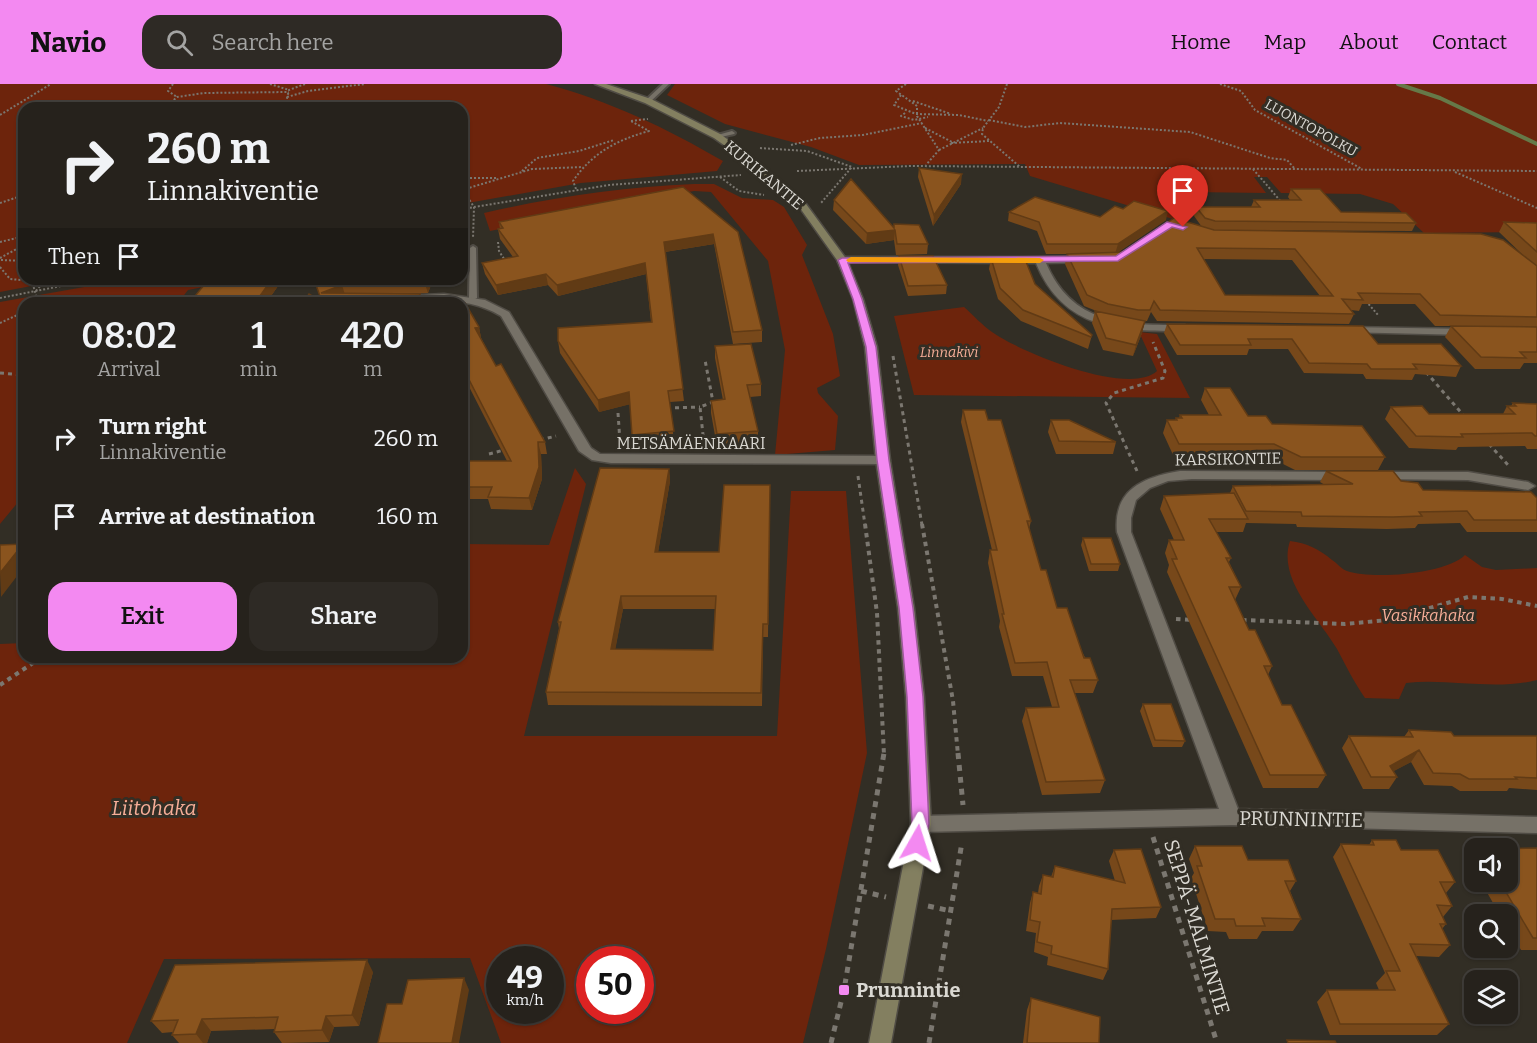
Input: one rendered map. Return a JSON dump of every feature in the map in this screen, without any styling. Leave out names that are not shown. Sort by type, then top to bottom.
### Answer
[{"type":"main road","name":"KURIKANTIE","points":[[599,84],[648,101],[717,136],[789,194],[803,207],[842,260],[858,299],[871,347],[883,460],[906,608],[915,697],[921,824],[880,1043]]},
{"type":"street","points":[[842,260],[1101,260]]},
{"type":"street","points":[[1040,260],[1059,296],[1081,313],[1110,323],[1146,328],[1194,328]]},
{"type":"street","name":"METSÄMÄENKAARI","points":[[468,298],[488,302],[506,314],[586,451],[597,457],[706,460],[883,460]]},
{"type":"street","points":[[1334,330],[1474,332]]},
{"type":"street","name":"KARSIKONTIE","points":[[1143,486],[1178,476],[1468,476],[1528,486]]},
{"type":"street","points":[[1143,486],[1132,496],[1122,520],[1155,619],[1232,818]]},
{"type":"street","name":"PRUNNINTIE","points":[[921,824],[1232,818],[1537,825]]},
{"type":"lane","points":[[648,101],[666,84]]},
{"type":"lane","points":[[717,136],[732,133]]},
{"type":"lane","points":[[473,248],[473,298]]},
{"type":"path","points":[[21,102],[51,84]]},
{"type":"path","points":[[173,84],[168,91],[177,97]]},
{"type":"path","points":[[270,84],[289,91]]},
{"type":"path","points":[[172,102],[177,97],[204,93],[289,91],[305,84]]},
{"type":"path","points":[[287,97],[308,91],[365,84]]},
{"type":"path","points":[[906,84],[896,91],[912,100],[955,115],[1025,127],[1060,123],[1190,132],[1270,158],[1287,160],[1296,170]]},
{"type":"path","points":[[926,166],[939,150],[984,126],[999,107],[1007,84]]},
{"type":"path","name":"LUONTOPOLKU","points":[[1220,84],[1241,91],[1255,110],[1365,170]]},
{"type":"path","points":[[258,93],[277,86]]},
{"type":"path","points":[[286,102],[289,91]]},
{"type":"path","points":[[901,95],[894,105],[905,113],[931,116],[955,115]]},
{"type":"path","points":[[912,100],[916,106],[917,115],[939,150]]},
{"type":"path","points":[[0,115],[18,104]]},
{"type":"path","points":[[905,113],[901,116],[903,118],[921,122]]},
{"type":"path","points":[[752,148],[788,146],[820,138],[863,135],[921,122],[931,116]]},
{"type":"path","points":[[965,117],[984,126]]},
{"type":"path","points":[[522,172],[530,160],[547,154],[568,153],[649,131],[631,121]]},
{"type":"path","points":[[984,126],[982,134],[1021,167]]},
{"type":"path","points":[[925,128],[951,143],[989,141]]},
{"type":"path","points":[[576,189],[573,181],[592,157],[625,137]]},
{"type":"path","points":[[788,146],[811,150],[852,167]]},
{"type":"path","points":[[797,171],[852,167],[926,166],[1537,171]]},
{"type":"path","points":[[468,188],[522,172],[583,167]]},
{"type":"path","points":[[819,206],[852,167]]},
{"type":"path","points":[[1253,169],[1288,210]]},
{"type":"path","points":[[1452,171],[1537,208]]},
{"type":"path","points":[[468,208],[576,189],[741,175]]},
{"type":"path","points":[[720,176],[728,184],[748,194],[789,194]]},
{"type":"path","points":[[468,178],[501,178]]},
{"type":"path","points":[[0,203],[18,197]]},
{"type":"path","points":[[468,201],[474,207],[473,248]]},
{"type":"path","points":[[1523,202],[1537,204]]},
{"type":"path","points":[[0,242],[18,238]]},
{"type":"path","points":[[498,242],[499,251],[510,267]]},
{"type":"path","points":[[0,259],[18,248]]},
{"type":"path","points":[[0,259],[18,260]]},
{"type":"path","points":[[0,267],[10,279],[18,280]]},
{"type":"path","points":[[34,285],[37,297]]},
{"type":"path","points":[[36,291],[41,285]]},
{"type":"path","points":[[0,298],[66,285]]},
{"type":"path","points":[[1359,293],[1392,331]]},
{"type":"path","points":[[0,323],[18,315]]},
{"type":"path","points":[[1143,486],[1106,402],[1114,393],[1163,378],[1165,371],[1146,328]]},
{"type":"path","points":[[665,408],[700,407],[713,402],[705,360]]},
{"type":"path","points":[[1422,366],[1467,418]]},
{"type":"path","points":[[0,373],[18,374]]},
{"type":"path","points":[[700,407],[706,460]]},
{"type":"path","points":[[618,413],[620,442]]},
{"type":"path","points":[[532,442],[574,431]]},
{"type":"path","points":[[1482,435],[1528,486]]},
{"type":"path","points":[[489,454],[510,448]]},
{"type":"path","points":[[831,1043],[844,990],[884,757],[877,613],[856,460]]},
{"type":"path","points":[[1236,620],[1345,624],[1388,620],[1468,597],[1502,599],[1537,606]]},
{"type":"path","points":[[1155,619],[1201,620]]},
{"type":"path","points":[[0,685],[33,663]]},
{"type":"path","name":"SEPPÄ-MALMINTIE","points":[[1148,819],[1217,1043]]},
{"type":"green space","points":[[0,84],[546,84],[637,116],[723,161],[717,171],[581,183],[468,203],[468,102],[18,102],[18,285],[37,285],[0,292]]},
{"type":"green space","points":[[675,84],[1537,84],[1537,232],[1424,233],[1393,204],[1360,194],[1281,193],[1267,177],[1254,177],[1266,193],[1190,192],[1180,199],[1191,216],[1183,222],[1030,176],[1025,164],[859,165],[811,147],[725,124],[667,95]]},
{"type":"green space","points":[[714,184],[742,198],[773,200],[784,207],[807,245],[802,255],[833,334],[840,376],[817,388],[818,393],[838,416],[835,450],[775,455],[785,350],[768,261],[711,192],[694,191],[490,231],[484,213],[588,194]]},
{"type":"green space","points":[[95,285],[213,285],[188,290],[183,297],[28,297]]},
{"type":"green space","points":[[18,299],[18,502],[0,524],[0,302]]},
{"type":"green space","name":"Linnakivi","points":[[964,307],[992,332],[1026,350],[1074,369],[1123,379],[1143,378],[1157,371],[1139,332],[1157,334],[1190,398],[914,395],[894,316]]},
{"type":"green space","name":"Liitohaka","points":[[575,468],[586,484],[524,736],[777,736],[791,491],[846,491],[867,753],[826,949],[803,1043],[501,1043],[494,1024],[564,1024],[564,946],[486,946],[486,1002],[470,958],[164,959],[127,1043],[0,1043],[0,644],[18,643],[18,663],[468,663],[468,544],[549,545]]},
{"type":"green space","name":"Vasikkahaka","points":[[1290,541],[1312,547],[1343,569],[1358,574],[1390,575],[1426,571],[1456,562],[1465,555],[1482,567],[1496,570],[1537,568],[1537,680],[1504,684],[1406,683],[1399,699],[1365,698],[1337,649],[1294,584],[1289,570]]},
{"type":"building","points":[[919,168],[962,174],[934,215]]},
{"type":"building","points":[[851,179],[894,228],[894,224],[919,225],[928,244],[897,244],[895,230],[867,233],[834,200]]},
{"type":"building","points":[[683,187],[738,232],[762,330],[733,332],[713,234],[664,242],[683,389],[668,391],[674,431],[632,435],[629,392],[598,400],[558,341],[558,328],[652,322],[645,263],[557,285],[546,274],[496,285],[482,263],[518,256],[498,229],[503,228],[499,222]]},
{"type":"building","points":[[1291,189],[1320,189],[1341,212],[1406,213],[1416,223],[1215,221],[1205,218],[1196,207],[1260,207],[1254,200],[1301,200]]},
{"type":"building","points":[[1035,197],[1100,217],[1115,206],[1123,209],[1134,201],[1168,211],[1118,244],[1047,244],[1039,222],[1009,212]]},
{"type":"building","points":[[1174,218],[1214,230],[1481,234],[1503,240],[1537,266],[1537,317],[1440,315],[1420,294],[1358,293],[1363,300],[1342,299],[1354,314],[1160,310],[1154,301],[1150,310],[1138,310],[1108,304],[1087,295],[1067,254],[1126,252]],"holes":[[[1197,248],[1295,249],[1333,296],[1225,295]]]},
{"type":"building","points":[[1504,222],[1537,223],[1537,252]]},
{"type":"building","points":[[899,256],[933,256],[947,285],[908,286]]},
{"type":"building","points":[[991,258],[1025,259],[1035,284],[1092,335],[1091,337],[1023,310],[1000,288]]},
{"type":"building","points":[[204,285],[268,285],[259,297],[194,297]]},
{"type":"building","points":[[316,285],[342,285],[321,293],[420,294],[419,297],[320,297]]},
{"type":"building","points":[[468,308],[479,327],[475,328],[496,366],[501,364],[545,442],[538,442],[539,467],[529,498],[488,497],[492,487],[468,487],[468,461],[511,461],[468,378]]},
{"type":"building","points":[[1095,311],[1145,321],[1136,345],[1106,338]]},
{"type":"building","points":[[1167,324],[1363,326],[1378,344],[1441,344],[1461,366],[1413,364],[1417,369],[1371,369],[1367,364],[1309,363],[1292,339],[1248,339],[1251,345],[1180,345]]},
{"type":"building","points":[[1451,326],[1537,327],[1537,352],[1520,352],[1526,358],[1481,357]]},
{"type":"building","points":[[751,344],[761,384],[747,385],[758,431],[717,434],[711,401],[725,399],[715,346]]},
{"type":"building","points":[[1205,388],[1230,388],[1248,416],[1266,416],[1272,424],[1362,426],[1385,457],[1301,457],[1274,444],[1179,444],[1167,420],[1182,418],[1180,415],[1221,415]]},
{"type":"building","points":[[1513,403],[1537,404],[1537,436],[1532,433],[1461,434],[1463,437],[1416,436],[1391,407],[1422,406],[1429,414],[1515,414],[1507,406],[1516,406]]},
{"type":"building","points":[[963,410],[985,410],[988,420],[1001,420],[1031,521],[1027,521],[1041,570],[1046,570],[1057,608],[1067,608],[1084,658],[1090,658],[1098,680],[1070,680],[1105,780],[1046,782],[1026,708],[1059,707],[1047,662],[1015,663],[1002,614],[1004,614],[990,550],[997,550]]},
{"type":"building","points":[[1051,420],[1069,420],[1116,442],[1059,441]]},
{"type":"building","points":[[600,468],[669,469],[655,552],[719,552],[724,485],[770,485],[768,624],[763,624],[761,693],[546,692],[561,622],[558,622]],"holes":[[[621,596],[716,596],[713,650],[611,649]]]},
{"type":"building","points":[[1326,471],[1393,471],[1401,481],[1418,483],[1423,490],[1531,492],[1537,498],[1537,520],[1474,520],[1467,511],[1419,512],[1422,516],[1393,517],[1302,516],[1301,512],[1246,511],[1233,486],[1353,484]]},
{"type":"building","points":[[1234,493],[1248,519],[1209,519],[1231,558],[1226,558],[1241,587],[1229,587],[1249,630],[1255,630],[1272,666],[1264,666],[1282,705],[1291,705],[1326,775],[1270,775],[1172,559],[1177,559],[1169,540],[1184,540],[1164,496]]},
{"type":"building","points":[[1083,538],[1111,538],[1120,564],[1091,564]]},
{"type":"building","points":[[18,544],[18,550],[0,573],[0,545]]},
{"type":"building","points":[[1143,704],[1171,704],[1185,741],[1155,740]]},
{"type":"building","points":[[1409,730],[1451,732],[1454,736],[1537,736],[1537,778],[1469,779],[1460,774],[1433,773],[1419,750],[1390,766],[1397,777],[1371,777],[1349,736],[1413,737]]},
{"type":"building","points":[[1372,840],[1396,840],[1401,850],[1438,850],[1455,882],[1440,882],[1452,906],[1437,905],[1446,924],[1440,924],[1450,945],[1410,944],[1449,1024],[1340,1024],[1327,990],[1395,990],[1386,971],[1400,971],[1341,844],[1374,845]]},
{"type":"building","points":[[1195,846],[1242,846],[1248,860],[1288,860],[1296,881],[1285,881],[1301,919],[1262,918],[1265,926],[1236,926],[1234,919],[1215,919],[1197,866],[1202,866]]},
{"type":"building","points":[[1518,848],[1537,848],[1537,938],[1533,938],[1518,913],[1518,904],[1513,904],[1506,892],[1518,892]]},
{"type":"building","points":[[1141,849],[1161,907],[1112,909],[1108,969],[1051,954],[1052,946],[1037,942],[1040,922],[1030,920],[1033,892],[1041,894],[1043,875],[1053,877],[1055,866],[1125,883],[1114,850]]},
{"type":"building","points":[[367,960],[352,1015],[326,1016],[322,1030],[274,1032],[278,1017],[202,1019],[196,1034],[172,1035],[178,1020],[151,1021],[175,965]]},
{"type":"building","points":[[464,978],[452,1043],[378,1043],[387,1004],[402,1004],[408,980]]},
{"type":"building","points":[[1031,998],[1100,1017],[1099,1043],[1027,1043]]},
{"type":"building","points":[[1287,1040],[1335,1041],[1336,1043],[1288,1043]]},
{"type":"waterway","points":[[1398,84],[1440,98],[1537,144]]},
{"type":"slow traffic","points":[[851,260],[1040,260]]},
{"type":"place","name":"Prunnintie","points":[[844,990]]},
{"type":"route","points":[[917,843],[921,824],[915,697],[906,608],[883,460],[871,347],[858,299],[842,260],[1118,259],[1170,224],[1183,227]]}]
